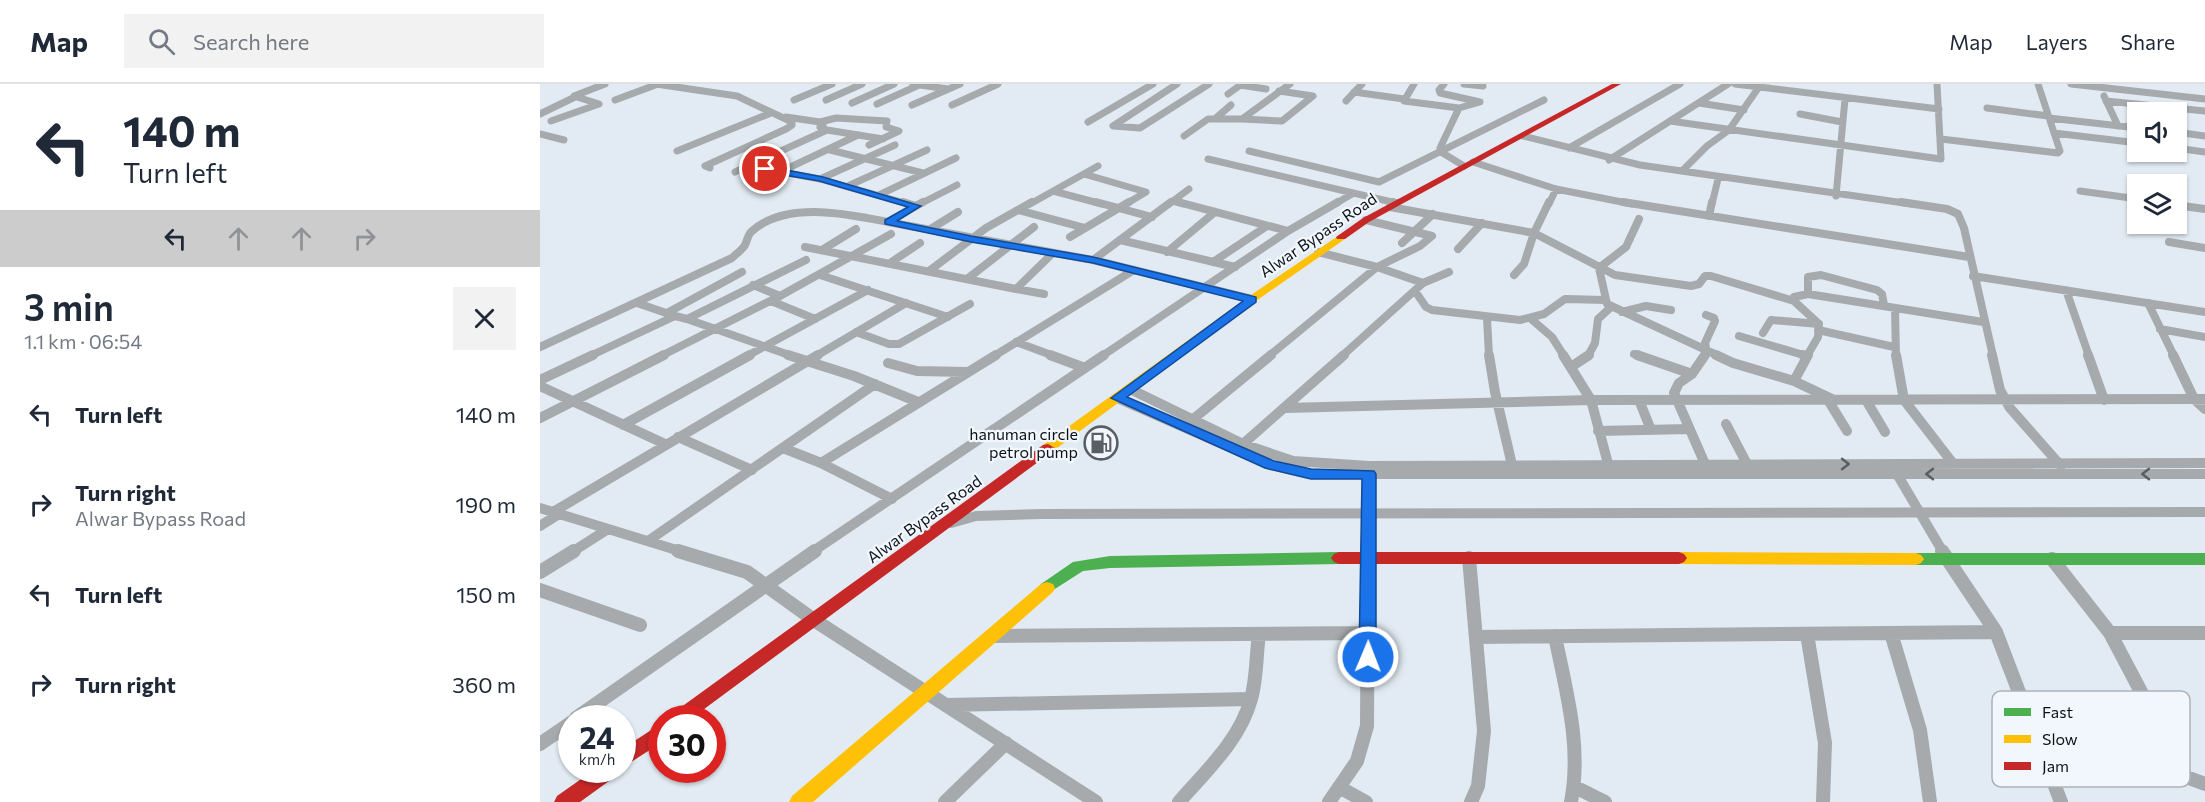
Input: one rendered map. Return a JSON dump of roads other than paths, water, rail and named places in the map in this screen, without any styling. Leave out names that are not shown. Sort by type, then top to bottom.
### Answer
[{"type":"main road","name":"Alwar Bypass Road","points":[[697,705],[1318,252],[1366,220],[1617,84]]},
{"type":"main road","points":[[799,802],[1059,578],[1079,566],[1110,562],[1369,558],[2205,559]]},
{"type":"main road","points":[[564,802],[591,783]]},
{"type":"street","points":[[540,114],[576,97],[575,95],[605,84]]},
{"type":"street","points":[[615,100],[659,84],[737,96],[771,113],[786,117],[820,122],[836,118],[887,121],[886,127],[898,132],[869,145]]},
{"type":"street","points":[[794,100],[832,84]]},
{"type":"street","points":[[826,100],[862,84]]},
{"type":"street","points":[[852,103],[894,84]]},
{"type":"street","points":[[877,104],[916,84],[948,89]]},
{"type":"street","points":[[912,105],[960,84]]},
{"type":"street","points":[[952,105],[998,84]]},
{"type":"street","points":[[1088,122],[1153,84]]},
{"type":"street","points":[[1177,84],[1113,126],[1140,128],[1209,84]]},
{"type":"street","points":[[1242,119],[1290,84]]},
{"type":"street","points":[[1346,101],[1362,84]]},
{"type":"street","points":[[1404,99],[1414,84]]},
{"type":"street","points":[[1354,92],[1404,99],[1406,102],[1455,105],[1459,108],[1479,103],[1480,100],[1440,93],[1439,90],[1444,84]]},
{"type":"street","points":[[1464,84],[1483,86]]},
{"type":"street","points":[[1569,148],[1680,84]]},
{"type":"street","points":[[1609,160],[1728,84]]},
{"type":"street","points":[[1735,84],[1845,99],[1939,108]]},
{"type":"street","points":[[1670,121],[1941,159],[1937,84]]},
{"type":"street","points":[[1941,139],[2050,153],[2060,151],[2038,84]]},
{"type":"street","points":[[2071,84],[2205,99]]},
{"type":"street","points":[[1228,93],[1241,85],[1266,89]]},
{"type":"street","points":[[1682,171],[1707,146],[1729,130],[1761,86]]},
{"type":"street","points":[[2100,87],[2118,126]]},
{"type":"street","points":[[1184,136],[1208,119],[1282,121],[1322,89]]},
{"type":"street","points":[[1279,91],[1313,96]]},
{"type":"street","points":[[1140,92],[1160,95]]},
{"type":"street","points":[[897,95],[926,99]]},
{"type":"street","points":[[551,122],[599,104],[576,97]]},
{"type":"street","points":[[1128,99],[1149,102]]},
{"type":"street","points":[[1836,195],[1845,99]]},
{"type":"street","points":[[1249,151],[1379,182],[1544,100]]},
{"type":"street","points":[[2106,101],[2205,111]]},
{"type":"street","points":[[1699,103],[1744,110]]},
{"type":"street","points":[[1216,118],[1231,105]]},
{"type":"street","points":[[1441,152],[1442,141],[1459,108]]},
{"type":"street","points":[[1987,108],[2127,127]]},
{"type":"street","points":[[677,151],[771,113]]},
{"type":"street","points":[[1800,114],[1842,122]]},
{"type":"street","points":[[710,168],[705,166],[792,125],[786,117]]},
{"type":"street","points":[[820,122],[823,124],[820,127],[827,130],[883,139]]},
{"type":"street","points":[[735,172],[827,130]]},
{"type":"street","points":[[2054,133],[2127,142]]},
{"type":"street","points":[[540,134],[564,140]]},
{"type":"street","points":[[2187,134],[2205,136]]},
{"type":"street","points":[[779,172],[858,135]]},
{"type":"street","points":[[1520,137],[1609,160],[1955,213],[1962,218],[1983,322],[2000,390],[2010,408],[2068,474]]},
{"type":"street","points":[[1520,137],[1609,160],[1718,179],[1836,195]]},
{"type":"street","points":[[820,179],[896,145]]},
{"type":"street","points":[[830,150],[923,173]]},
{"type":"street","points":[[848,186],[927,150]]},
{"type":"street","points":[[2187,150],[2205,152]]},
{"type":"street","points":[[1441,152],[1469,164],[1589,197],[1970,257]]},
{"type":"street","points":[[879,195],[956,158]]},
{"type":"street","points":[[1208,159],[1393,205],[1534,233],[1615,275],[1691,286],[1700,284],[1705,276],[1711,276],[1794,301],[1819,327],[1818,337],[1794,381]]},
{"type":"street","points":[[750,166],[820,179],[916,206]]},
{"type":"street","points":[[929,271],[971,239],[1098,166]]},
{"type":"street","points":[[1070,237],[1146,192],[1084,174]]},
{"type":"street","points":[[1709,216],[1718,179]]},
{"type":"street","points":[[888,222],[957,185]]},
{"type":"street","points":[[1093,260],[1189,189]]},
{"type":"street","points":[[1514,275],[1524,264],[1534,233],[1556,189]]},
{"type":"street","points":[[1053,191],[1152,217]]},
{"type":"street","points":[[2080,191],[2127,197]]},
{"type":"street","points":[[594,705],[765,584],[1234,267],[1288,231],[1352,194]]},
{"type":"street","points":[[1173,201],[1288,231]]},
{"type":"street","points":[[2187,207],[2205,209]]},
{"type":"street","points":[[1018,210],[1085,228]]},
{"type":"street","points":[[540,347],[732,258],[744,247],[750,233],[782,216],[822,211],[847,213],[971,239],[1093,260],[1252,299]]},
{"type":"street","points":[[929,230],[958,212]]},
{"type":"street","points":[[1167,252],[1215,212]]},
{"type":"street","points":[[1402,243],[1433,214]]},
{"type":"street","points":[[1599,268],[1626,247],[1639,219]]},
{"type":"street","points":[[1192,420],[1377,267],[1391,258],[1420,248],[1432,236],[1416,230],[1366,220]]},
{"type":"street","points":[[1458,249],[1482,223]]},
{"type":"street","points":[[1213,262],[1267,226]]},
{"type":"street","points":[[967,279],[1034,227]]},
{"type":"street","points":[[822,250],[856,229]]},
{"type":"street","points":[[540,418],[820,275],[891,234]]},
{"type":"street","points":[[1120,240],[1234,267]]},
{"type":"street","points":[[2169,242],[2205,248]]},
{"type":"street","points":[[890,263],[920,243]]},
{"type":"street","points":[[805,247],[1044,294]]},
{"type":"street","points":[[1318,252],[1377,267],[1423,283]]},
{"type":"street","points":[[1016,289],[1053,254]]},
{"type":"street","points":[[687,320],[806,260]]},
{"type":"street","points":[[1571,367],[1587,360],[1595,348],[1598,319],[1608,304],[1599,268]]},
{"type":"street","points":[[822,463],[1134,270]]},
{"type":"street","points":[[1808,294],[1808,277],[1815,271],[1877,290],[1882,294],[1884,305]]},
{"type":"street","points":[[540,380],[671,314],[742,272]]},
{"type":"street","points":[[1243,444],[1286,408],[1423,283],[1449,272]]},
{"type":"street","points":[[820,275],[948,317]]},
{"type":"street","points":[[1973,276],[2205,312]]},
{"type":"street","points":[[753,285],[815,319]]},
{"type":"street","points":[[623,425],[868,290]]},
{"type":"street","points":[[2066,290],[2104,400]]},
{"type":"street","points":[[1414,291],[1426,307],[1432,310],[1506,320],[1544,314],[1565,299],[1608,304],[1707,352],[1733,363],[1794,381],[1831,400],[1847,431]]},
{"type":"street","points":[[1794,301],[1794,297],[1808,294],[1983,322]]},
{"type":"street","points":[[637,303],[875,384],[918,402]]},
{"type":"street","points":[[540,526],[556,513],[665,444],[906,303]]},
{"type":"street","points":[[2148,303],[2205,409]]},
{"type":"street","points":[[856,332],[889,344],[899,344],[969,304]]},
{"type":"street","points":[[1622,312],[1646,306],[1671,310]]},
{"type":"street","points":[[1894,308],[1894,347],[1904,400],[1962,474]]},
{"type":"street","points":[[1706,315],[1714,318],[1715,321],[1704,343],[1707,352]]},
{"type":"street","points":[[1487,318],[1486,348],[1496,402],[1512,465]]},
{"type":"street","points":[[1530,318],[1552,337],[1591,399],[1609,469]]},
{"type":"street","points":[[1763,333],[1771,320],[1819,327],[1894,347]]},
{"type":"street","points":[[2160,329],[2205,337]]},
{"type":"street","points":[[1739,336],[1807,356]]},
{"type":"street","points":[[1016,342],[1085,368]]},
{"type":"street","points":[[1705,464],[1674,393],[1678,383],[1692,374],[1707,352]]},
{"type":"street","points":[[1634,354],[1692,374]]},
{"type":"street","points":[[888,363],[905,370],[918,372],[967,372]]},
{"type":"street","points":[[648,541],[875,384]]},
{"type":"street","points":[[540,386],[665,444]]},
{"type":"street","points":[[1130,389],[1243,444],[1293,461],[1369,470],[1894,469],[1953,464],[2205,463]]},
{"type":"street","points":[[1118,398],[1270,465],[1311,474],[1512,465],[1609,469],[1705,464],[1894,469],[1962,474],[2205,474]]},
{"type":"street","points":[[1286,408],[1591,399],[2006,401],[2199,399]]},
{"type":"street","points":[[1639,400],[1651,430]]},
{"type":"street","points":[[1866,400],[1885,432]]},
{"type":"street","points":[[1726,424],[1747,464]]},
{"type":"street","points":[[1598,431],[1689,429]]},
{"type":"street","points":[[678,437],[752,470]]},
{"type":"street","points":[[783,448],[822,463],[891,499]]},
{"type":"street","points":[[1894,469],[1947,559],[1996,632],[2019,691]]},
{"type":"street","points":[[1329,802],[1357,761],[1367,726],[1369,470]]},
{"type":"street","points":[[540,508],[747,572],[814,620],[1096,802]]},
{"type":"street","points":[[942,526],[976,516],[1030,514],[2205,512]]},
{"type":"street","points":[[540,572],[608,529]]},
{"type":"street","points":[[1469,558],[1484,731],[1478,786],[1471,802]]},
{"type":"street","points":[[2052,559],[2110,633],[2141,691]]},
{"type":"street","points":[[540,590],[640,625]]},
{"type":"street","points":[[1476,637],[1996,632]]},
{"type":"street","points":[[992,636],[1368,633]]},
{"type":"street","points":[[1891,633],[1920,730],[1930,802]]},
{"type":"street","points":[[2110,633],[2205,633]]},
{"type":"street","points":[[1179,802],[1231,739],[1251,699],[1259,634]]},
{"type":"street","points":[[1807,634],[1825,743],[1822,802]]},
{"type":"street","points":[[1555,636],[1574,736],[1573,795],[1605,802]]},
{"type":"street","points":[[947,705],[1251,699]]},
{"type":"street","points":[[540,744],[558,732]]},
{"type":"street","points":[[945,802],[1006,743]]},
{"type":"street","points":[[2190,778],[2205,784]]},
{"type":"street","points":[[1339,787],[1366,802]]},
{"type":"street","points":[[2055,787],[2061,802]]},
{"type":"place","name":"hanuman circle petrol pump","points":[[1101,443]]}]
